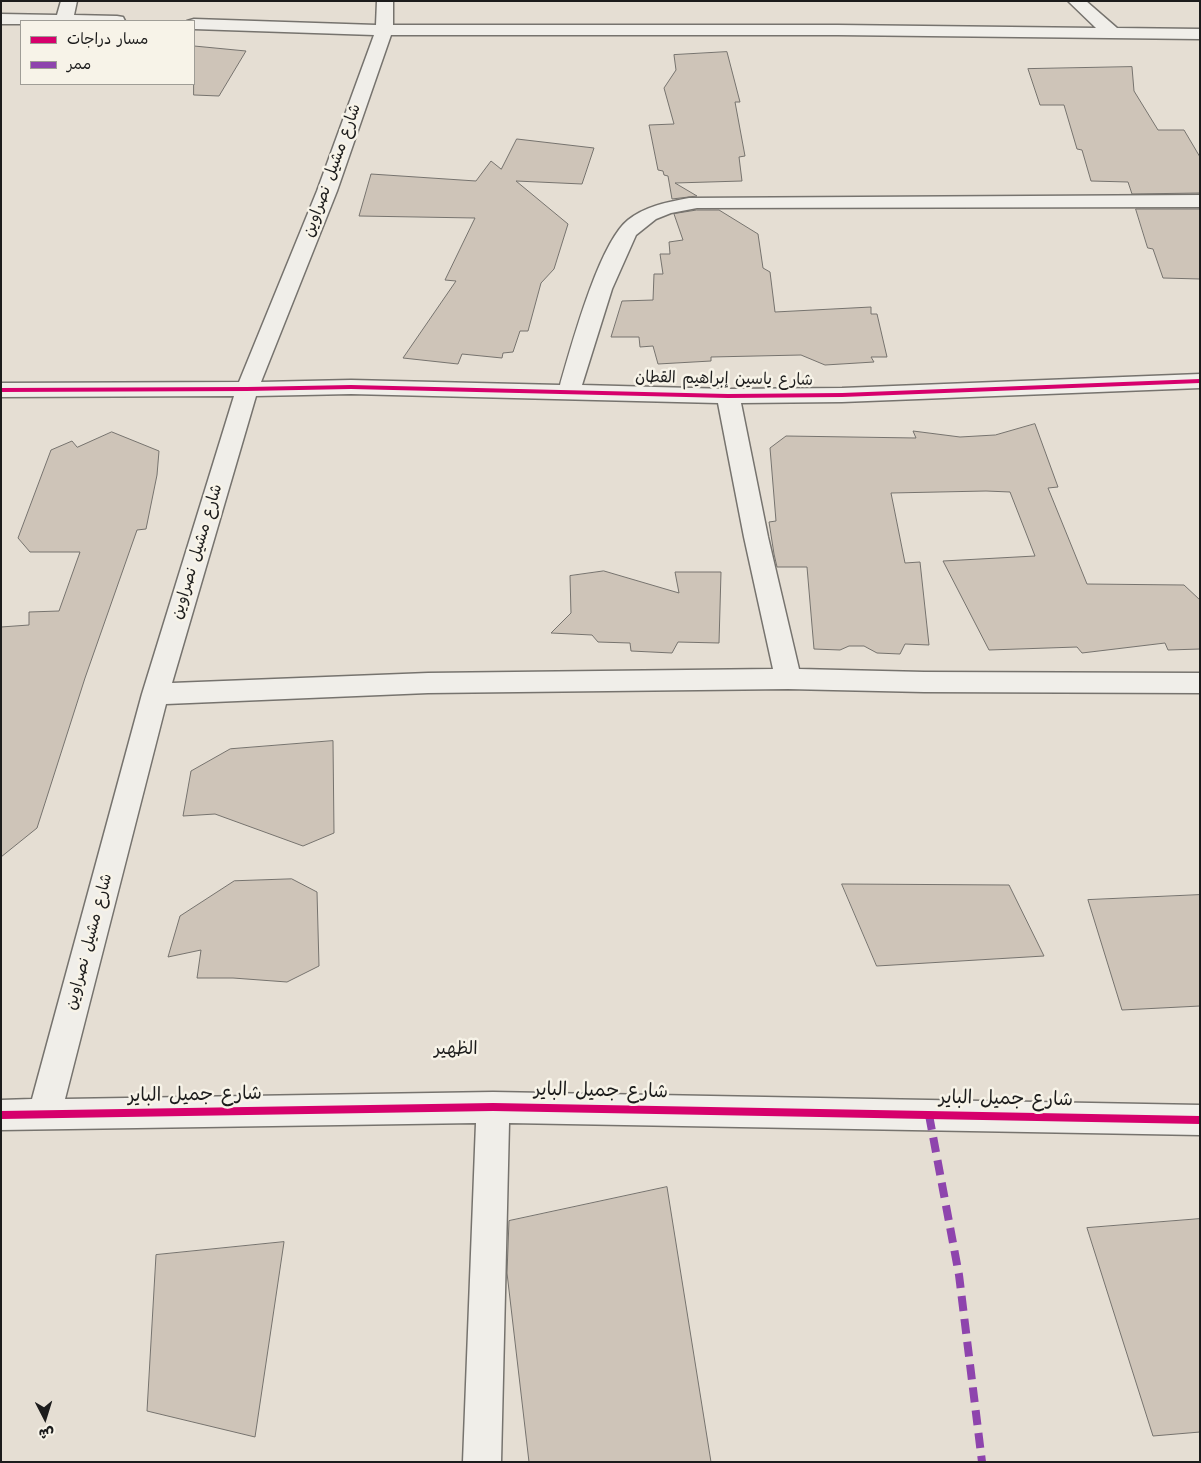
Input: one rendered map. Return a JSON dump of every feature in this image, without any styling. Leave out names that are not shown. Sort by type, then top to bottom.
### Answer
[{"type":"street","points":[[1,19],[64,20],[69,1]]},
{"type":"street","name":"شارع مشيل نصراوين","points":[[44,1114],[155,694],[247,389],[327,192],[384,30],[385,1]]},
{"type":"street","points":[[1076,1],[1111,32]]},
{"type":"street","points":[[195,24],[384,30],[1111,32],[1200,34]]},
{"type":"street","points":[[568,391],[600,288],[626,232],[635,223],[672,207],[697,202],[1200,201]]},
{"type":"street","name":"شارع ياسين إبراهيم القطان","points":[[1,390],[351,387],[728,396],[852,394],[1200,381]]},
{"type":"street","points":[[728,396],[756,537],[788,679]]},
{"type":"street","points":[[155,694],[428,683],[788,679],[924,682],[1200,683]]},
{"type":"street","points":[[482,1462],[493,1107]]},
{"type":"street","name":"شارع جميل الباير","points":[[1,1115],[493,1107],[1200,1120]]},
{"type":"building","points":[[195,46],[246,51],[219,96],[194,95]]},
{"type":"building","points":[[727,52],[740,102],[735,102],[745,156],[739,157],[742,181],[675,183],[697,196],[672,199],[668,176],[664,175],[663,171],[658,170],[649,125],[674,124],[664,88],[676,70],[674,55]]},
{"type":"building","points":[[1132,67],[1134,91],[1158,130],[1184,130],[1200,157],[1200,193],[1132,194],[1128,182],[1091,181],[1082,150],[1077,149],[1064,105],[1040,105],[1028,69]]},
{"type":"building","points":[[517,139],[594,148],[582,184],[516,181],[568,224],[554,269],[541,283],[528,331],[520,331],[513,352],[503,353],[502,358],[462,354],[458,364],[403,358],[456,281],[445,280],[475,218],[359,216],[371,174],[476,181],[491,161],[501,169]]},
{"type":"building","points":[[1136,209],[1200,209],[1200,279],[1163,278],[1153,249],[1148,248]]},
{"type":"building","points":[[697,210],[719,210],[758,234],[763,268],[770,272],[775,312],[871,307],[871,314],[877,314],[887,357],[871,357],[874,362],[825,365],[801,355],[711,357],[711,361],[658,364],[653,346],[640,347],[639,337],[611,337],[622,301],[653,300],[654,274],[663,274],[660,254],[670,254],[669,242],[683,240],[674,214]]},
{"type":"building","points":[[1035,424],[1058,487],[1048,488],[1087,584],[1184,585],[1200,600],[1200,649],[1168,650],[1165,643],[1082,653],[1077,647],[989,650],[943,561],[1035,556],[1010,492],[986,491],[891,493],[905,563],[920,562],[929,645],[905,644],[900,654],[877,653],[864,646],[849,646],[840,650],[814,649],[807,567],[777,567],[774,554],[769,522],[776,521],[770,448],[786,436],[916,438],[913,431],[960,437],[995,435]]},
{"type":"building","points":[[112,432],[159,451],[157,475],[146,529],[137,530],[85,678],[37,828],[1,857],[1,627],[29,625],[29,612],[59,611],[80,552],[30,552],[18,538],[51,450],[72,441],[77,447]]},
{"type":"building","points":[[604,571],[679,593],[675,572],[721,572],[719,643],[678,642],[672,653],[631,651],[630,643],[598,642],[592,635],[551,633],[571,613],[570,576]]},
{"type":"building","points":[[333,741],[334,833],[303,846],[215,814],[183,816],[191,771],[230,749]]},
{"type":"building","points":[[292,879],[317,892],[319,966],[287,982],[233,978],[197,978],[201,950],[168,957],[180,916],[234,881]]},
{"type":"building","points":[[842,884],[1009,885],[1044,956],[877,966]]},
{"type":"building","points":[[1200,895],[1200,1006],[1122,1010],[1088,900]]},
{"type":"building","points":[[667,1187],[711,1462],[529,1462],[507,1273],[509,1221]]},
{"type":"building","points":[[1200,1219],[1200,1432],[1153,1436],[1087,1228]]},
{"type":"building","points":[[284,1242],[255,1437],[147,1411],[156,1255]]},
{"type":"marked path","points":[[929,1115],[959,1275],[982,1462]]},
{"type":"cycle path","points":[[1,390],[351,387],[728,396],[842,395],[1200,381]]},
{"type":"cycle path","points":[[1,1115],[493,1107],[1200,1120]]},
{"type":"district","name":"الظهير","points":[[456,1050]]}]
